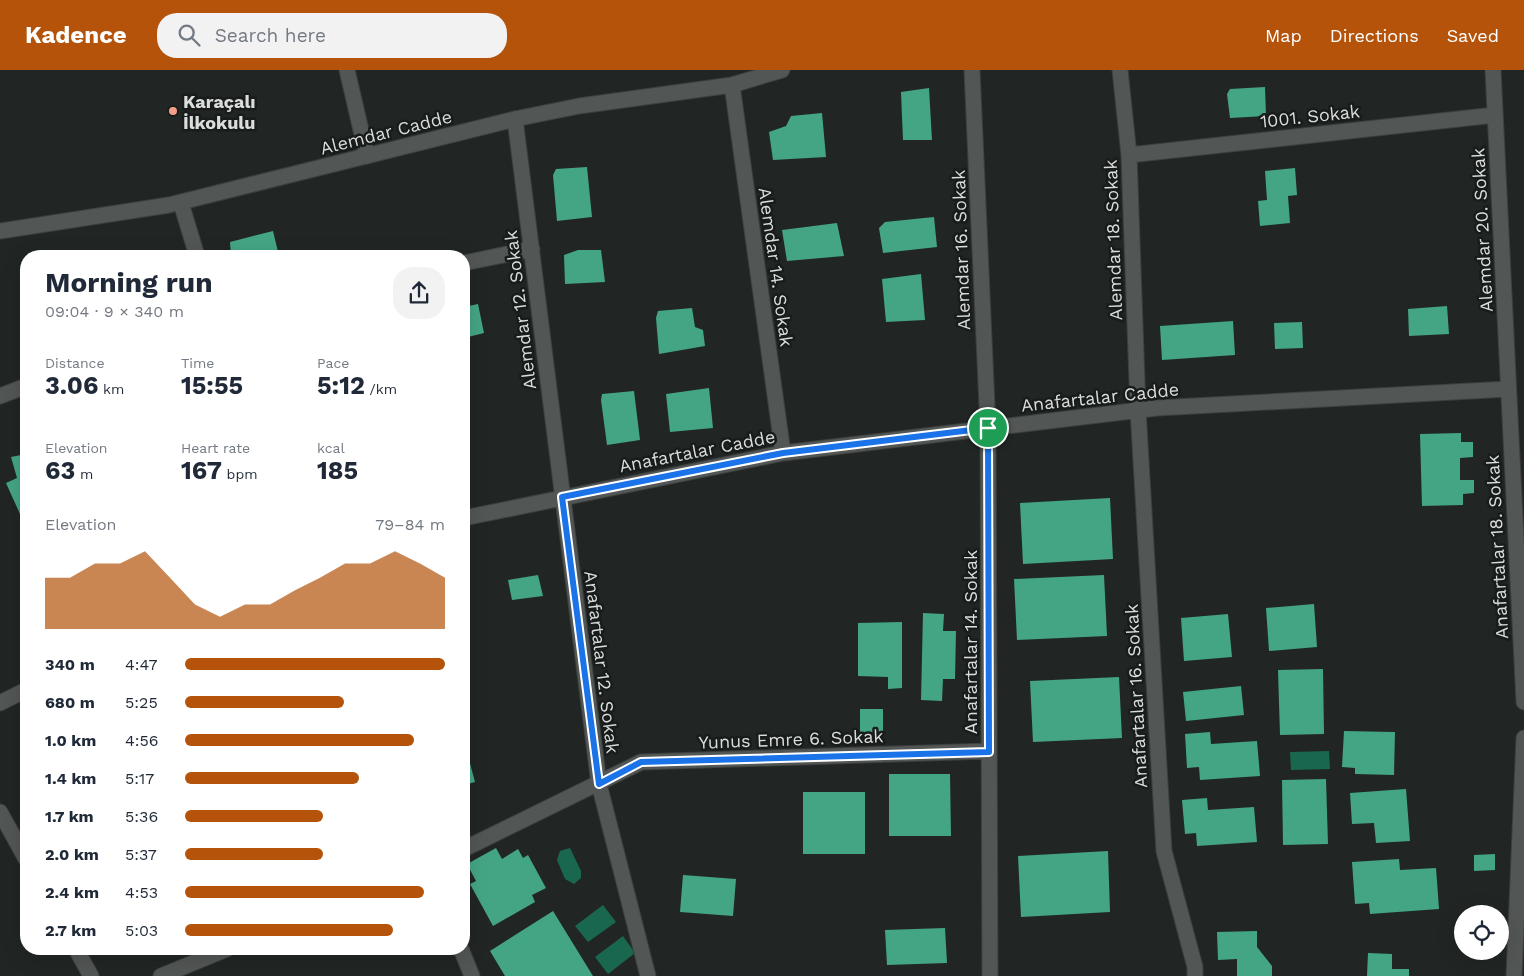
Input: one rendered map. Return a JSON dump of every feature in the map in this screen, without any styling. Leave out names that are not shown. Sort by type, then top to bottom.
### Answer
[{"type":"street","points":[[347,70],[367,156]]},
{"type":"street","name":"Alemdar Cadde","points":[[0,231],[181,202],[515,119],[579,106],[732,85],[782,70]]},
{"type":"street","name":"Alemdar 16. Sokak","points":[[972,70],[988,428]]},
{"type":"street","name":"Alemdar 18. Sokak","points":[[1120,70],[1129,155],[1138,410]]},
{"type":"street","name":"Alemdar 20. Sokak","points":[[1493,70],[1508,389]]},
{"type":"street","name":"Alemdar 14. Sokak","points":[[732,85],[783,453]]},
{"type":"street","name":"1001. Sokak","points":[[1129,155],[1495,115]]},
{"type":"street","name":"Alemdar 12. Sokak","points":[[515,119],[562,497]]},
{"type":"street","points":[[181,202],[196,250]]},
{"type":"street","points":[[470,262],[532,249]]},
{"type":"street","points":[[0,396],[20,388]]},
{"type":"street","name":"Anafartalar Cadde","points":[[470,517],[783,453],[1138,410],[1508,389]]},
{"type":"street","name":"Anafartalar 18. Sokak","points":[[1508,389],[1524,702]]},
{"type":"street","name":"Anafartalar 16. Sokak","points":[[1138,410],[1164,851],[1195,967],[1195,976]]},
{"type":"street","name":"Anafartalar 14. Sokak","points":[[988,428],[990,976]]},
{"type":"street","name":"Anafartalar 12. Sokak","points":[[562,497],[599,784],[648,976]]},
{"type":"street","points":[[0,703],[20,693]]},
{"type":"street","points":[[1514,976],[1524,738]]},
{"type":"street","name":"Yunus Emre 6. Sokak","points":[[470,846],[641,762],[989,752]]},
{"type":"street","points":[[0,812],[20,848]]},
{"type":"street","points":[[80,955],[92,976]]},
{"type":"street","points":[[161,976],[212,955]]},
{"type":"street","points":[[463,955],[472,976]]},
{"type":"shaded area","points":[[1329,751],[1330,769],[1291,770],[1290,752]]},
{"type":"shaded area","points":[[570,848],[581,871],[581,878],[574,884],[565,879],[557,860],[560,851]]},
{"type":"shaded area","points":[[603,905],[616,922],[588,942],[575,926]]},
{"type":"shaded area","points":[[623,936],[635,953],[608,974],[595,957]]},
{"type":"building","points":[[1265,87],[1266,116],[1230,118],[1227,94],[1230,89]]},
{"type":"building","points":[[929,88],[932,140],[903,140],[901,92]]},
{"type":"building","points":[[822,113],[826,157],[773,160],[769,132],[786,126],[791,116]]},
{"type":"building","points":[[587,167],[592,217],[557,221],[553,175],[556,169]]},
{"type":"building","points":[[1295,168],[1297,195],[1288,196],[1290,223],[1260,226],[1258,201],[1267,200],[1265,171]]},
{"type":"building","points":[[934,217],[937,247],[883,253],[879,228],[885,222]]},
{"type":"building","points":[[837,223],[844,256],[787,261],[782,230]]},
{"type":"building","points":[[273,231],[278,250],[231,250],[230,242]]},
{"type":"building","points":[[578,250],[601,250],[605,282],[565,284],[564,255]]},
{"type":"building","points":[[921,274],[925,320],[886,322],[882,279]]},
{"type":"building","points":[[478,304],[484,333],[470,336],[470,306]]},
{"type":"building","points":[[1447,306],[1449,334],[1409,336],[1408,309]]},
{"type":"building","points":[[692,308],[695,327],[703,330],[705,346],[659,354],[656,318],[658,311]]},
{"type":"building","points":[[1233,321],[1235,355],[1162,360],[1160,326]]},
{"type":"building","points":[[1302,322],[1303,348],[1275,349],[1274,323]]},
{"type":"building","points":[[709,388],[713,428],[670,432],[666,394]]},
{"type":"building","points":[[634,391],[640,440],[607,445],[601,400],[602,394]]},
{"type":"building","points":[[1461,433],[1461,442],[1473,442],[1473,457],[1460,458],[1460,480],[1474,480],[1474,493],[1463,494],[1463,505],[1422,506],[1420,434]]},
{"type":"building","points":[[20,455],[20,514],[6,483],[17,478],[11,457]]},
{"type":"building","points":[[1110,498],[1113,559],[1023,564],[1020,503]]},
{"type":"building","points":[[538,575],[543,596],[512,600],[508,580]]},
{"type":"building","points":[[1104,575],[1107,636],[1017,640],[1014,579]]},
{"type":"building","points":[[1314,604],[1317,647],[1269,651],[1266,608]]},
{"type":"building","points":[[923,613],[944,614],[943,631],[956,631],[955,679],[943,679],[942,701],[921,700]]},
{"type":"building","points":[[1228,614],[1232,657],[1184,661],[1181,618]]},
{"type":"building","points":[[902,622],[902,688],[888,689],[888,677],[858,676],[858,623]]},
{"type":"building","points":[[1323,669],[1324,734],[1280,735],[1278,670]]},
{"type":"building","points":[[1119,677],[1122,738],[1033,742],[1030,681]]},
{"type":"building","points":[[1241,686],[1244,715],[1186,721],[1183,692]]},
{"type":"building","points":[[860,709],[883,709],[883,732],[860,733]]},
{"type":"building","points":[[1344,731],[1395,732],[1394,775],[1355,774],[1355,768],[1342,767]]},
{"type":"building","points":[[1210,732],[1211,744],[1257,741],[1260,776],[1200,780],[1199,767],[1187,768],[1185,734]]},
{"type":"building","points":[[470,763],[475,782],[470,783]]},
{"type":"building","points":[[889,774],[950,774],[951,836],[889,836]]},
{"type":"building","points":[[1326,779],[1328,844],[1283,845],[1282,780]]},
{"type":"building","points":[[1406,789],[1410,841],[1376,843],[1374,823],[1352,824],[1350,793]]},
{"type":"building","points":[[803,792],[865,792],[865,854],[803,854]]},
{"type":"building","points":[[1207,798],[1208,810],[1254,807],[1257,842],[1197,846],[1196,833],[1185,834],[1182,800]]},
{"type":"building","points":[[496,848],[502,859],[518,849],[523,858],[528,855],[546,888],[532,895],[535,902],[493,926],[470,884],[476,881],[470,870],[470,862]]},
{"type":"building","points":[[1108,851],[1110,912],[1021,917],[1018,856]]},
{"type":"building","points":[[1495,854],[1495,870],[1474,871],[1474,855]]},
{"type":"building","points":[[1399,859],[1400,870],[1436,868],[1439,909],[1370,914],[1369,903],[1355,904],[1352,862]]},
{"type":"building","points":[[683,875],[736,879],[733,916],[680,912]]},
{"type":"building","points":[[553,911],[593,976],[505,976],[490,951]]},
{"type":"building","points":[[945,928],[947,963],[887,965],[885,930]]},
{"type":"building","points":[[1257,931],[1257,947],[1272,966],[1272,976],[1237,976],[1237,959],[1218,960],[1217,932]]},
{"type":"building","points":[[1368,953],[1392,954],[1392,969],[1409,969],[1409,976],[1367,976]]},
{"type":"place","name":"Karaçalı İlkokulu","points":[[173,111]]},
{"type":"route","points":[[988,428],[989,752],[641,762],[599,784],[562,497],[783,453],[988,428]]}]
